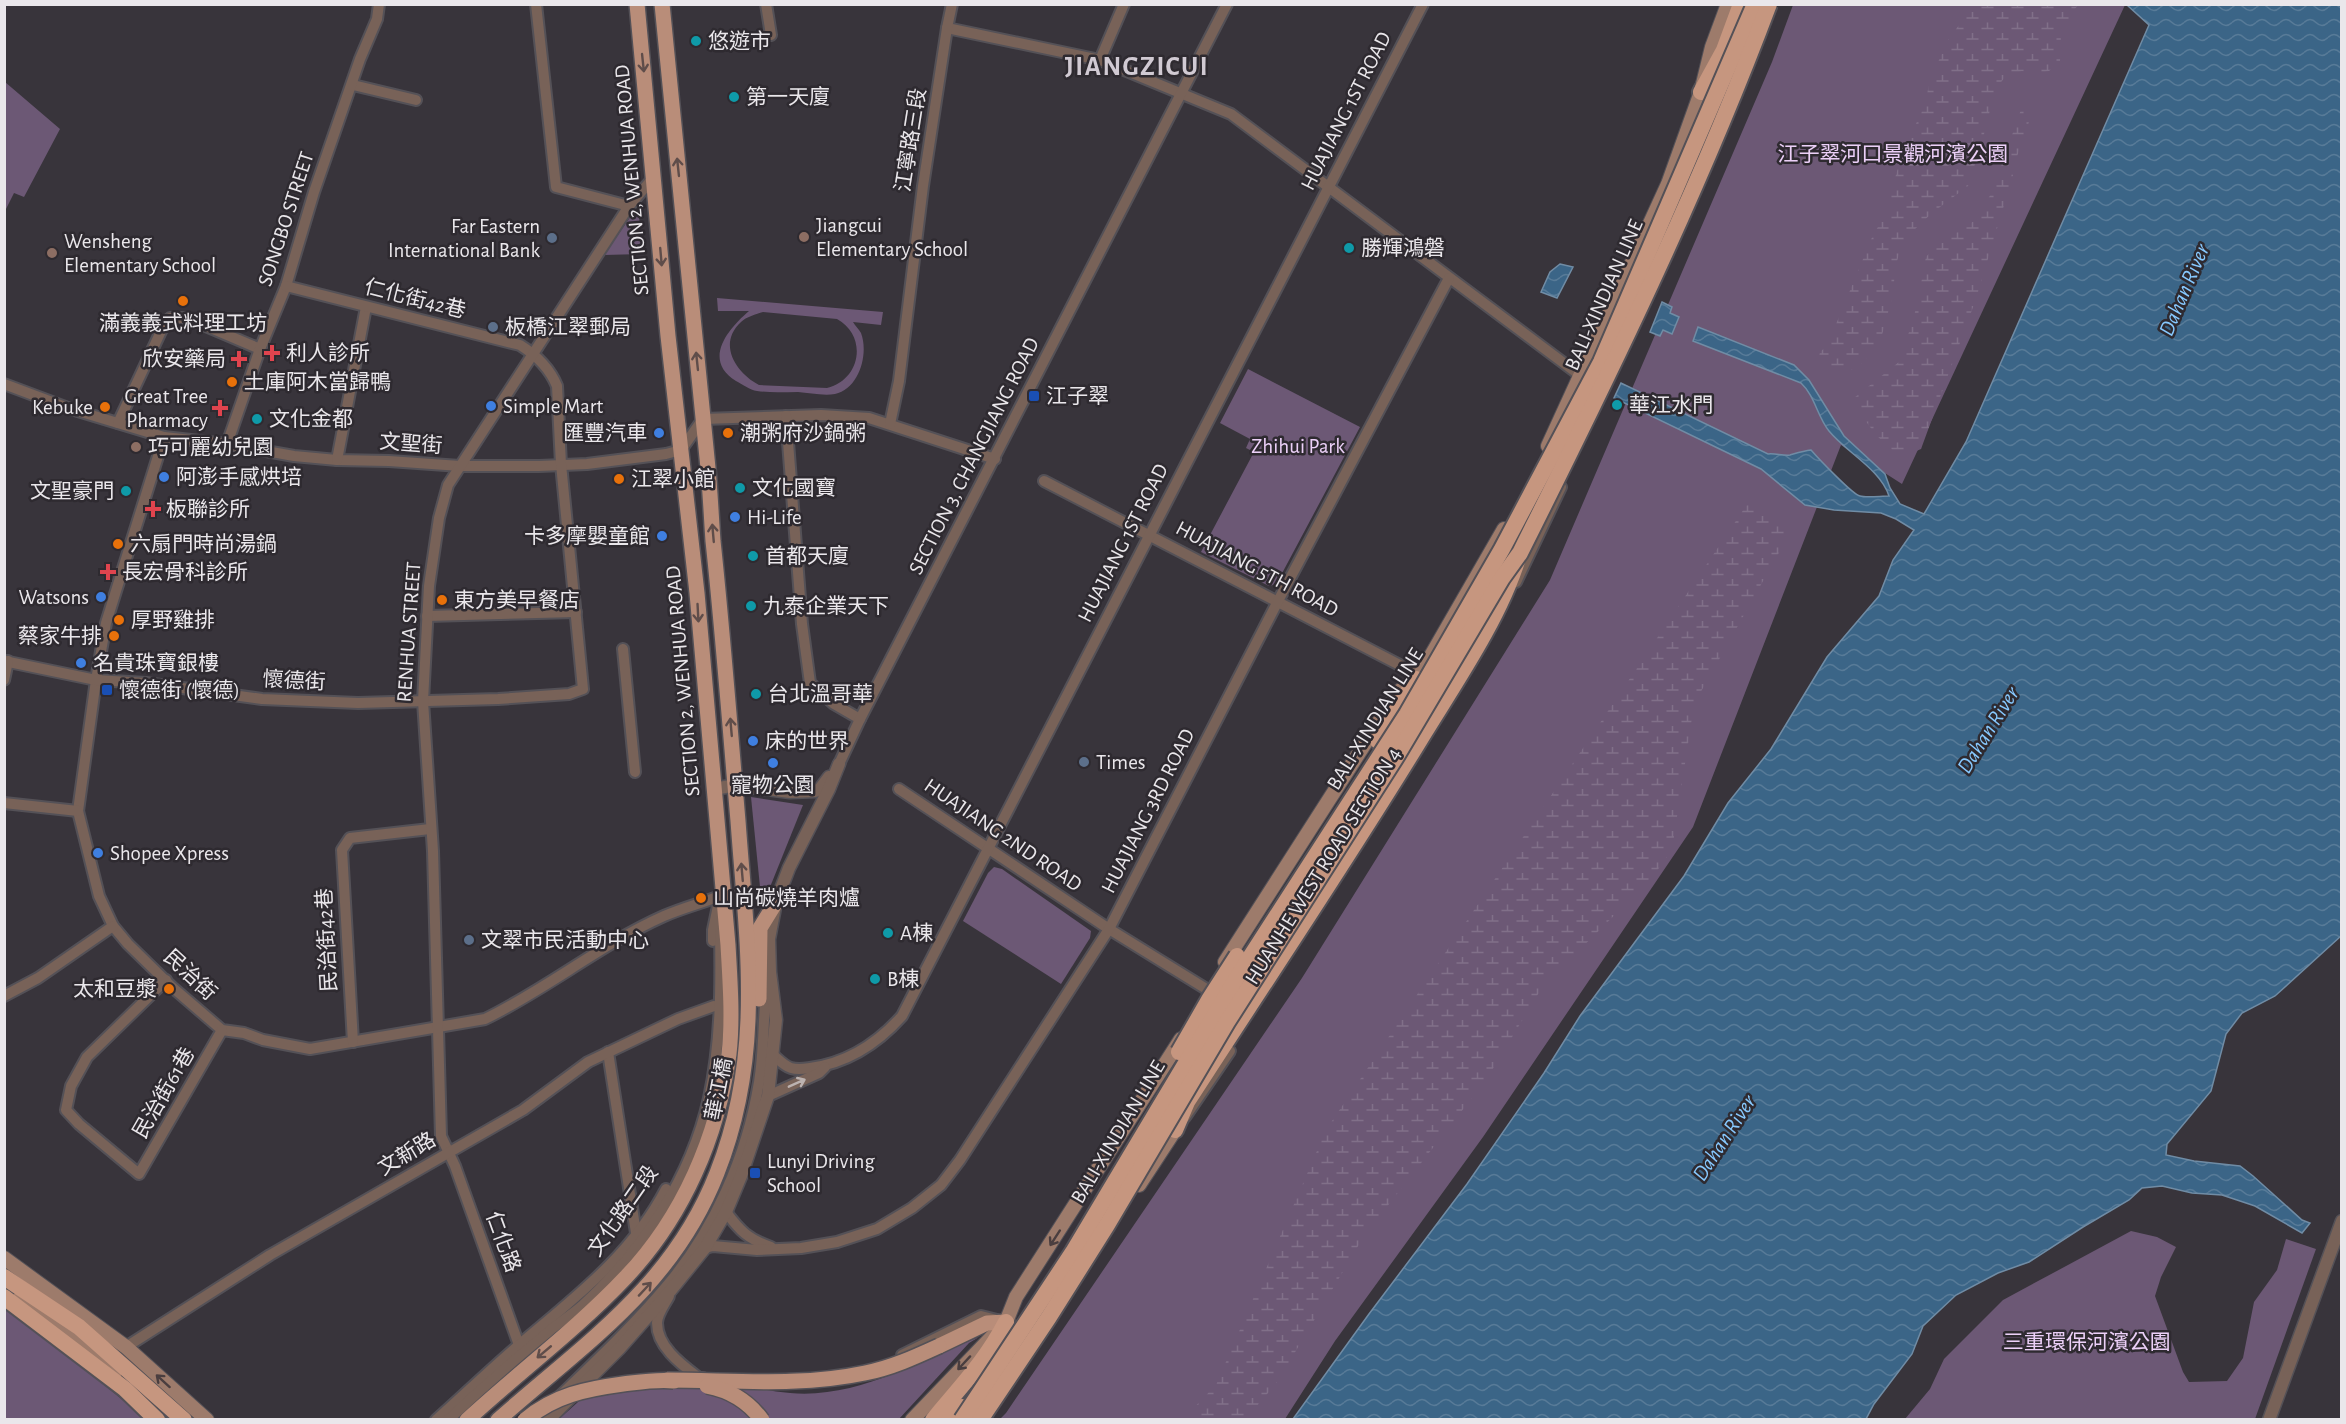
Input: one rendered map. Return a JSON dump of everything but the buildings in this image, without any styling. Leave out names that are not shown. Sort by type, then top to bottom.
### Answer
[{"type":"highway","name":"BALI-XINDIAN LINE","points":[[937,1419],[960,1415],[1044,1297],[1238,976],[1407,714],[1502,549],[1601,362],[1756,4]]},
{"type":"highway","name":"BALI-XINDIAN LINE","points":[[980,1419],[1049,1317],[1107,1225],[1227,1022],[1397,755],[1502,578],[1520,553],[1613,367],[1690,201],[1770,4]]},
{"type":"highway","points":[[1701,92],[1724,50],[1736,7]]},
{"type":"highway","points":[[1175,1130],[1187,1102],[1404,766],[1462,671],[1510,584],[1520,553]]},
{"type":"highway","points":[[1044,1297],[1111,1172],[1210,998],[1418,677]]},
{"type":"highway","points":[[4,1272],[34,1297]]},
{"type":"highway","points":[[4,1277],[79,1327],[184,1419]]},
{"type":"highway","points":[[4,1297],[125,1389],[157,1419]]},
{"type":"highway","points":[[937,1419],[994,1346],[1006,1322]]},
{"type":"main road","name":"SECTION 2, WENHUA ROAD","points":[[467,1419],[585,1310],[627,1277],[656,1241],[693,1177],[713,1127],[723,1090],[729,1052],[731,999],[697,593],[668,336],[637,4]]},
{"type":"main road","name":"SECTION 2, WENHUA ROAD","points":[[662,4],[703,419],[737,816]]},
{"type":"main road","name":"HUANHE WEST ROAD SECTION 4","points":[[960,1415],[1025,1333],[1102,1223],[1427,693],[1502,566],[1648,307],[1705,176],[1719,106],[1756,4]]},
{"type":"main road","name":"HUANHE WEST ROAD SECTION 4","points":[[1191,1024],[1208,1006],[1239,960],[1254,948],[1403,715],[1418,677],[1527,490],[1668,184],[1701,92]]},
{"type":"main road","name":"HUANHE WEST ROAD SECTION 4","points":[[1668,184],[1719,106]]},
{"type":"main road","name":"HUANHE WEST ROAD SECTION 4","points":[[912,1419],[1006,1322],[1016,1297],[1191,1024],[1200,1002],[1398,692],[1418,677]]},
{"type":"main road","name":"華江橋","points":[[498,1419],[634,1301],[671,1258],[692,1228],[707,1197],[732,1132],[748,1050],[750,1012],[747,923],[737,816]]},
{"type":"main road","points":[[707,1197],[725,1177],[746,1115],[757,1049],[760,928],[776,902]]},
{"type":"main road","name":"HUANHE WEST ROAD SECTION 4","points":[[1025,1333],[1052,1313],[1175,1130]]},
{"type":"main road","points":[[4,1258],[92,1320],[207,1419]]},
{"type":"main road","points":[[4,1289],[71,1334],[130,1380],[172,1419]]},
{"type":"main road","points":[[525,1419],[544,1405],[586,1388],[667,1380],[732,1380],[767,1383],[825,1379],[867,1373],[907,1361],[987,1323],[1006,1322],[1025,1333]]},
{"type":"main road","points":[[667,1380],[726,1391],[741,1399],[762,1419]]},
{"type":"street","name":"SONGBO STREET","points":[[227,444],[260,349],[286,286],[314,192],[353,85],[360,59],[377,19],[379,4]]},
{"type":"street","points":[[536,4],[556,187],[629,206]]},
{"type":"street","points":[[766,4],[771,35]]},
{"type":"street","name":"江寧路三段","points":[[890,423],[899,381],[923,186],[952,4]]},
{"type":"street","points":[[1100,60],[1124,4]]},
{"type":"street","name":"SECTION 3, CHANGJIANG ROAD","points":[[770,958],[769,939],[776,902],[795,854],[830,789],[860,719],[1227,4]]},
{"type":"street","name":"HUAJIANG 1ST ROAD","points":[[772,1054],[791,1068],[825,1066],[862,1051],[886,1034],[902,1016],[1423,4]]},
{"type":"street","name":"HUANHE WEST ROAD SECTION 4","points":[[1705,176],[1770,4]]},
{"type":"street","points":[[947,28],[1100,60],[1200,99],[1231,114],[1581,377],[1601,387]]},
{"type":"street","points":[[353,85],[416,100]]},
{"type":"street","name":"RENHUA STREET","points":[[447,1153],[441,1136],[433,851],[423,701],[427,616],[439,518],[448,484],[629,206],[654,177]]},
{"type":"street","name":"HUAJIANG 3RD ROAD","points":[[705,1248],[713,1246],[756,1250],[837,1242],[877,1229],[912,1208],[941,1185],[960,1160],[1109,929],[1277,603],[1449,278]]},
{"type":"street","name":"仁化街42巷","points":[[286,286],[520,345],[532,353]]},
{"type":"street","points":[[337,460],[366,307]]},
{"type":"street","points":[[118,423],[163,327],[170,318],[187,318],[260,349]]},
{"type":"street","points":[[427,616],[576,612],[561,464],[557,386],[552,374],[532,353]]},
{"type":"street","name":"文聖街","points":[[4,384],[68,408],[165,437],[227,444],[294,456],[460,466],[539,466],[587,464],[681,450]]},
{"type":"street","name":"HUANHE WEST ROAD SECTION 4","points":[[1175,1130],[1196,1104],[1411,766],[1454,694],[1529,559],[1586,434],[1601,387]]},
{"type":"street","points":[[681,450],[703,419],[821,415],[869,418],[890,423],[915,434],[995,459]]},
{"type":"street","points":[[786,416],[802,624],[810,683],[834,704],[860,719]]},
{"type":"street","name":"民治街","points":[[165,437],[106,623],[78,811],[99,896],[113,926],[128,944],[222,1030],[309,1049],[485,1018],[512,1006],[617,940],[655,920],[721,891]]},
{"type":"street","name":"HUAJIANG 5TH ROAD","points":[[1044,481],[1418,677]]},
{"type":"street","name":"懷德街","points":[[6,661],[96,680],[146,683],[262,699],[358,703],[569,694],[583,689],[576,612]]},
{"type":"street","points":[[623,649],[635,772]]},
{"type":"street","points":[[4,680],[6,661]]},
{"type":"street","points":[[714,789],[736,785],[790,792],[820,789],[839,764]]},
{"type":"street","name":"HUAJIANG 2ND ROAD","points":[[899,789],[1109,929],[1208,990]]},
{"type":"street","points":[[790,792],[807,800],[812,807],[800,834],[795,854]]},
{"type":"street","points":[[4,803],[78,811]]},
{"type":"street","name":"民治街42巷","points":[[353,1042],[342,850],[350,838],[430,829]]},
{"type":"street","name":"文化路二段","points":[[436,1419],[597,1279],[636,1233],[662,1197],[698,1112],[711,1050],[714,1006],[713,930],[721,891]]},
{"type":"street","points":[[4,996],[38,978],[113,926]]},
{"type":"street","points":[[548,1419],[569,1401],[619,1349],[672,1290],[705,1248],[726,1212],[741,1176],[768,1096],[776,1020],[770,958]]},
{"type":"street","points":[[537,1419],[666,1287],[698,1242],[722,1198],[751,1121],[763,1052],[770,958]]},
{"type":"street","name":"民治街61巷","points":[[166,980],[87,1057],[71,1086],[66,1110],[79,1124],[139,1174],[222,1030]]},
{"type":"street","name":"文新路","points":[[126,1347],[270,1255],[523,1110],[588,1062],[678,1019],[714,1006]]},
{"type":"street","points":[[608,1052],[636,1233]]},
{"type":"street","name":"HUAJIANG 1ST ROAD","points":[[768,1096],[819,1073],[825,1066]]},
{"type":"street","name":"仁化路","points":[[447,1153],[455,1166],[519,1345]]},
{"type":"street","points":[[726,1212],[740,1231],[752,1240],[774,1249]]},
{"type":"street","points":[[2269,1419],[2342,1221]]},
{"type":"street","points":[[672,1290],[657,1321],[659,1333],[678,1363],[699,1378]]},
{"type":"street","points":[[448,1419],[559,1322],[585,1310]]},
{"type":"street","points":[[569,1401],[599,1384],[654,1377],[699,1378],[781,1389],[843,1384],[908,1364],[1006,1322]]},
{"type":"green space","name":"江子翠河口景觀河濱公園","points":[[1793,5],[2125,5],[1902,484],[1841,445],[1693,827],[1483,1137],[1335,1341],[1285,1419],[999,1420],[1006,1413],[1302,978],[1550,580],[1772,62]]},
{"type":"green space","points":[[1974,5],[2078,5],[2072,13],[2073,18],[2061,33],[2060,61],[2049,71],[2035,74],[2022,71],[2005,77],[1995,90],[1968,186],[1932,213],[1913,231],[1901,247],[1892,298],[1882,335],[1864,362],[1844,374],[1834,374],[1824,367],[1819,357],[1820,352],[1827,346],[1873,235],[1889,209],[1890,196],[1901,157],[1925,104],[1930,80],[1948,40]]},
{"type":"green space","points":[[5,82],[60,129],[24,197],[14,193],[5,211]]},
{"type":"green space","points":[[2023,104],[2031,110],[2028,127],[2016,158],[1976,299],[1921,449],[1907,454],[1898,453],[1885,444],[1872,429],[1854,398],[1899,362],[1914,317],[1926,257],[1942,239],[1964,229],[1977,218],[1992,192]]},
{"type":"green space","points":[[633,213],[639,215],[642,254],[604,255]]},
{"type":"green space","points":[[717,298],[883,312],[881,325],[853,322],[861,333],[863,341],[864,351],[860,370],[856,378],[843,391],[826,395],[757,391],[736,381],[726,373],[721,364],[720,354],[722,345],[733,327],[749,311],[718,311]],"holes":[[[763,312],[837,319],[853,336],[856,357],[847,376],[827,388],[759,385],[743,373],[732,357],[730,339],[734,331],[743,320],[754,315]]]},
{"type":"green space","name":"Zhihui Park","points":[[1248,369],[1360,427],[1279,579],[1269,586],[1201,552],[1254,452],[1246,448],[1250,439],[1220,423]]},
{"type":"green space","points":[[1750,500],[1790,533],[1694,704],[1672,850],[1651,879],[1543,986],[1486,1080],[1364,1236],[1278,1381],[1246,1419],[1183,1419],[1216,1385],[1326,1130]]},
{"type":"green space","points":[[751,797],[803,805],[762,907]]},
{"type":"green space","points":[[994,867],[1002,869],[1091,931],[1090,938],[1061,984],[963,921],[988,873]]},
{"type":"green space","name":"三重環保河濱公園","points":[[2131,1231],[2157,1237],[2176,1247],[2161,1277],[2155,1296],[2183,1372],[2189,1382],[2227,1381],[2243,1358],[2254,1302],[2277,1270],[2286,1239],[2316,1249],[2255,1419],[1905,1419],[1930,1389],[1944,1359],[2003,1300]]},
{"type":"green space","points":[[4,1309],[32,1326],[146,1419],[5,1419]]},
{"type":"green space","points":[[979,1337],[969,1343],[899,1419],[767,1419],[717,1382],[790,1393],[839,1390],[887,1376]]},
{"type":"green space","points":[[678,1386],[721,1394],[756,1420],[558,1420],[588,1393],[613,1387]]},
{"type":"water","name":"Dahan River","points":[[2127,5],[2341,5],[2341,936],[2275,996],[2242,1013],[2226,1034],[2211,1091],[2167,1144],[2166,1155],[2194,1161],[2240,1166],[2302,1220],[2310,1223],[2302,1233],[2255,1206],[2222,1195],[2192,1193],[2162,1186],[2142,1188],[2129,1200],[2029,1262],[1998,1273],[1956,1295],[1923,1326],[1912,1354],[1874,1404],[1866,1419],[1293,1419],[1467,1184],[1544,1073],[1580,1016],[1684,876],[1728,803],[1771,749],[1827,657],[1879,596],[1893,560],[1914,530],[1881,513],[1834,510],[1805,505],[1761,469],[1614,398],[1621,383],[1768,454],[1790,455],[1811,450],[1835,476],[1856,494],[1866,497],[1889,496],[1885,486],[1871,469],[1829,431],[1810,394],[1801,383],[1693,341],[1698,327],[1794,365],[1809,380],[1844,436],[1885,474],[1900,504],[1924,514],[1966,442],[2149,25]]},
{"type":"water","points":[[1560,264],[1573,267],[1557,298],[1541,292],[1550,272]]},
{"type":"water","points":[[1662,302],[1672,307],[1670,313],[1679,317],[1672,334],[1663,330],[1660,336],[1650,332]]},
{"type":"place","name":"悠遊市","points":[[696,41]]},
{"type":"place","name":"第一天廈","points":[[734,97]]},
{"type":"place","name":"Jiangcui Elementary School","points":[[804,237]]},
{"type":"place","name":"Far Eastern International Bank","points":[[552,238]]},
{"type":"place","name":"勝輝鴻磐","points":[[1349,248]]},
{"type":"place","name":"Wensheng Elementary School","points":[[52,253]]},
{"type":"place","name":"滿義義式料理工坊","points":[[183,301]]},
{"type":"place","name":"板橋江翠郵局","points":[[493,327]]},
{"type":"place","name":"利人診所","points":[[272,353]]},
{"type":"place","name":"欣安藥局","points":[[239,359]]},
{"type":"place","name":"土庫阿木當歸鴨","points":[[232,382]]},
{"type":"place","name":"江子翠","points":[[1034,396]]},
{"type":"place","name":"華江水門","points":[[1617,405]]},
{"type":"place","name":"Simple Mart","points":[[491,406]]},
{"type":"place","name":"Kebuke","points":[[105,407]]},
{"type":"place","name":"Great Tree Pharmacy","points":[[220,408]]},
{"type":"place","name":"文化金都","points":[[257,419]]},
{"type":"place","name":"匯豐汽車","points":[[659,433]]},
{"type":"place","name":"潮粥府沙鍋粥","points":[[728,433]]},
{"type":"place","name":"巧可麗幼兒園","points":[[136,447]]},
{"type":"place","name":"阿澎手感烘培","points":[[164,477]]},
{"type":"place","name":"江翠小館","points":[[619,479]]},
{"type":"place","name":"文化國寶","points":[[740,488]]},
{"type":"place","name":"文聖豪門","points":[[126,491]]},
{"type":"place","name":"板聯診所","points":[[153,509]]},
{"type":"place","name":"Hi-Life","points":[[735,517]]},
{"type":"place","name":"卡多摩嬰童館","points":[[662,536]]},
{"type":"place","name":"六扇門時尚湯鍋","points":[[118,544]]},
{"type":"place","name":"首都天廈","points":[[753,556]]},
{"type":"place","name":"長宏骨科診所","points":[[108,572]]},
{"type":"place","name":"Watsons","points":[[101,597]]},
{"type":"place","name":"東方美早餐店","points":[[442,600]]},
{"type":"place","name":"九泰企業天下","points":[[751,606]]},
{"type":"place","name":"厚野雞排","points":[[119,620]]},
{"type":"place","name":"蔡家牛排","points":[[114,636]]},
{"type":"place","name":"名貴珠寶銀樓","points":[[81,663]]},
{"type":"place","name":"懷德街 (懷德)","points":[[107,690]]},
{"type":"place","name":"台北溫哥華","points":[[756,694]]},
{"type":"place","name":"床的世界","points":[[753,741]]},
{"type":"place","name":"Times","points":[[1084,762]]},
{"type":"place","name":"寵物公園","points":[[773,763]]},
{"type":"place","name":"Shopee Xpress","points":[[98,853]]},
{"type":"place","name":"山尚碳燒羊肉爐","points":[[701,898]]},
{"type":"place","name":"A棟","points":[[888,933]]},
{"type":"place","name":"文翠市民活動中心","points":[[469,940]]},
{"type":"place","name":"B棟","points":[[875,979]]},
{"type":"place","name":"太和豆漿","points":[[169,989]]},
{"type":"place","name":"Lunyi Driving School","points":[[755,1173]]},
{"type":"district","name":"JIANGZICUI","points":[[1137,66]]}]
